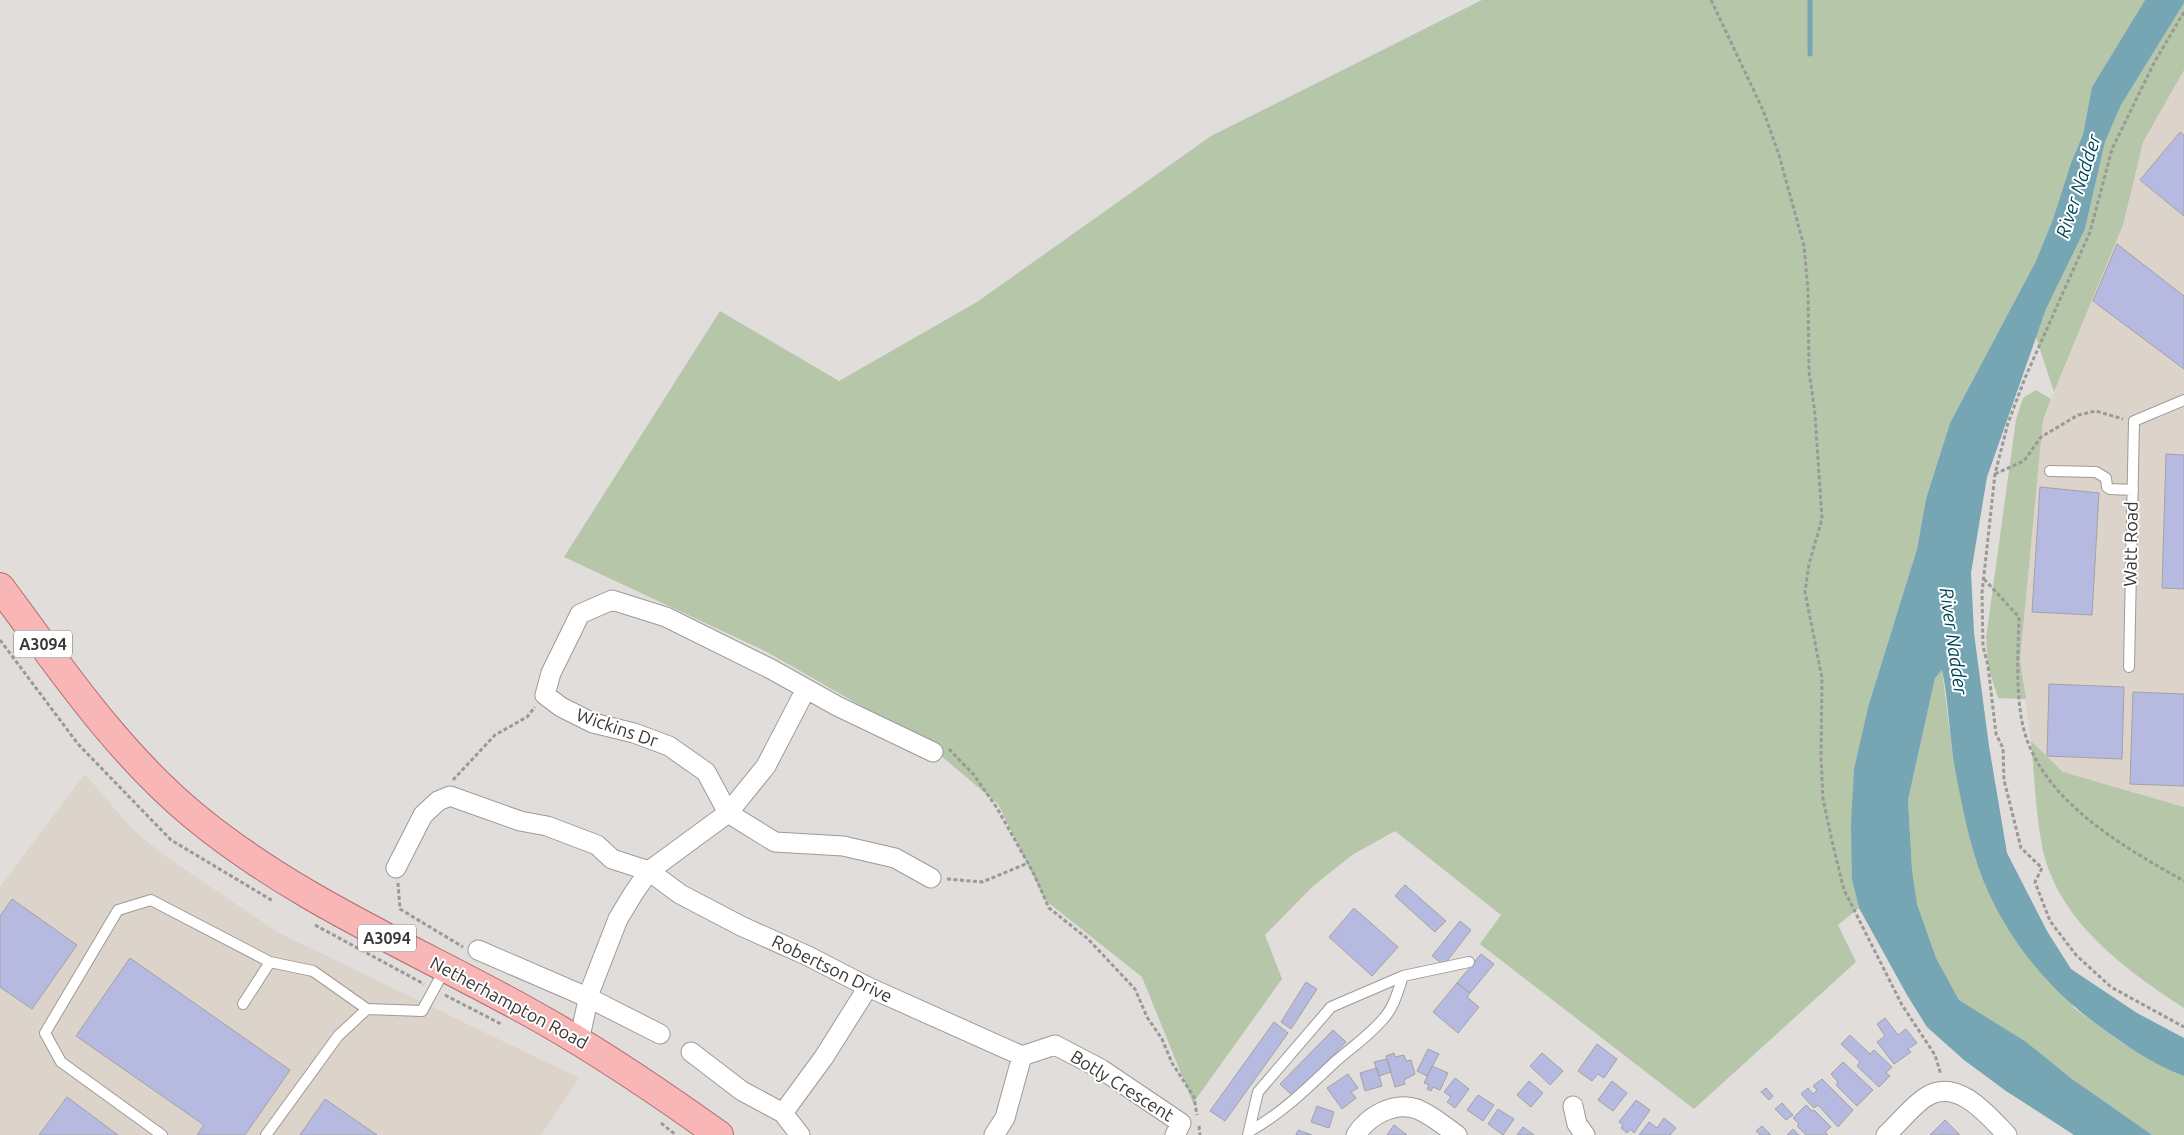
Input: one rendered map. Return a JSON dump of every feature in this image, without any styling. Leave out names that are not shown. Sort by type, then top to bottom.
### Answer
[{"type":"main road","name":"Netherhampton Road","points":[[0,587],[110,731],[192,814],[279,877],[346,918],[445,968],[602,1054],[718,1135]]},
{"type":"street","points":[[545,695],[551,673],[580,614],[612,600],[666,617],[771,669],[837,706],[933,752]]},
{"type":"street","points":[[579,1041],[589,998],[618,919],[649,871],[728,813],[766,766],[806,689]]},
{"type":"street","name":"Wickins Dr","points":[[545,695],[561,707],[594,723],[634,733],[669,746],[706,772],[728,813]]},
{"type":"street","name":"Robertson Drive","points":[[438,801],[450,796],[520,821],[547,826],[597,845],[612,859],[649,871],[680,894],[741,926],[808,956],[868,987],[1022,1056]]},
{"type":"street","points":[[396,868],[423,815],[438,801]]},
{"type":"street","points":[[728,813],[774,842],[843,846],[895,858],[931,878]]},
{"type":"street","points":[[478,950],[589,998],[660,1034]]},
{"type":"street","points":[[783,1113],[828,1050],[868,987]]},
{"type":"street","name":"Botly Crescent","points":[[1022,1056],[1055,1045],[1101,1069],[1181,1123],[1175,1135]]},
{"type":"street","points":[[690,1052],[742,1091],[783,1113],[800,1135]]},
{"type":"street","points":[[994,1135],[1005,1118],[1022,1056]]},
{"type":"street","points":[[1886,1135],[1926,1096],[1945,1090],[1961,1095],[1988,1114],[2007,1135]]},
{"type":"street","points":[[1573,1106],[1576,1124],[1585,1135]]},
{"type":"street","points":[[1356,1135],[1379,1112],[1403,1108],[1415,1108],[1432,1116],[1457,1135]]},
{"type":"lane","points":[[2134,421],[2184,400]]},
{"type":"lane","name":"Watt Road","points":[[2129,667],[2134,421]]},
{"type":"lane","points":[[2050,471],[2096,472],[2106,478],[2107,487],[2110,489],[2132,490]]},
{"type":"lane","points":[[162,1135],[60,1062],[45,1032],[118,910],[151,900],[270,962],[313,970],[367,1009],[422,1011],[445,968]]},
{"type":"lane","points":[[243,1004],[270,962]]},
{"type":"lane","points":[[1249,1133],[1258,1092],[1330,1007],[1402,976],[1469,962]]},
{"type":"lane","points":[[1249,1133],[1287,1107],[1336,1061],[1370,1034],[1386,1017],[1394,1002],[1402,976]]},
{"type":"lane","points":[[266,1135],[338,1036],[367,1009]]},
{"type":"path","points":[[1711,0],[1763,110],[1779,155],[1804,246],[1808,290],[1809,372],[1815,414],[1822,519],[1809,564],[1805,592],[1822,678],[1821,757],[1823,799],[1830,833],[1844,890],[1902,1005],[1935,1055],[1945,1090]]},
{"type":"path","points":[[2184,12],[2154,63],[2112,150],[2090,232],[2025,378],[2008,423],[1996,474],[1983,579],[1983,646],[1988,666],[1996,734],[2003,748],[2004,780],[2021,848],[2042,868],[2035,882],[2050,921],[2076,955],[2111,986],[2184,1027]]},
{"type":"path","points":[[1996,474],[2024,461],[2041,437],[2078,415],[2096,411],[2134,421]]},
{"type":"path","points":[[1983,579],[2019,617],[2018,666],[2021,717],[2032,750],[2055,788],[2090,821],[2144,858],[2184,881]]},
{"type":"path","points":[[438,801],[458,772],[495,734],[527,717],[545,695]]},
{"type":"path","points":[[933,752],[946,745],[974,775],[997,808],[1028,863],[1049,908],[1088,939],[1135,989],[1147,1017],[1162,1039],[1172,1063],[1194,1097],[1200,1135]]},
{"type":"path","points":[[931,878],[982,882],[1028,863]]},
{"type":"shaded area","points":[[2184,70],[2184,807],[2063,772],[2031,741],[2020,660],[2043,420],[2123,225],[2143,142]]},
{"type":"shaded area","points":[[85,774],[133,830],[165,856],[279,933],[579,1078],[541,1135],[0,1135],[0,887]]},
{"type":"green space","points":[[1482,0],[2145,0],[2092,87],[2083,133],[2053,219],[2036,261],[1950,423],[1926,499],[1917,549],[1868,707],[1854,769],[1852,880],[1859,908],[1838,925],[1856,962],[1694,1109],[1480,944],[1501,915],[1395,831],[1352,855],[1312,887],[1265,935],[1282,979],[1193,1103],[1142,977],[1045,900],[998,804],[926,743],[767,652],[564,557],[720,311],[839,381],[977,302],[1211,136]]},
{"type":"green space","points":[[2184,3],[2184,70],[2143,142],[2123,225],[2054,392],[2036,337],[2046,309],[2085,229],[2105,142],[2121,105]]},
{"type":"green space","points":[[2036,390],[2051,399],[2043,420],[2020,660],[2026,699],[1998,698],[1988,666],[1986,638],[2016,420],[2023,398]]},
{"type":"green space","points":[[1942,670],[1953,758],[2074,1008],[2119,1041],[2184,1076],[2184,1135],[2152,1135],[2122,1116],[2025,1042],[1959,1000],[1936,958],[1917,904],[1912,869],[1908,800],[1935,678]]},
{"type":"green space","points":[[2031,741],[2063,772],[2184,807],[2184,1008],[2144,981],[2106,950],[2074,915],[2061,895],[2045,859],[2039,826]]},
{"type":"water","name":"River Nadder","points":[[2145,0],[2184,0],[2184,3],[2121,105],[2105,142],[2085,229],[2046,309],[1987,477],[1971,573],[1974,633],[1989,746],[2007,853],[2047,931],[2071,969],[2137,1013],[2184,1038],[2184,1076],[2140,1054],[2081,1012],[2047,980],[2018,944],[2005,924],[1984,882],[1969,837],[1953,757],[1942,670],[1935,678],[1908,800],[1912,869],[1917,904],[1936,958],[1959,1000],[2026,1042],[2072,1079],[2152,1135],[2074,1135],[2006,1091],[1964,1060],[1927,1027],[1907,995],[1859,908],[1852,880],[1851,824],[1854,769],[1868,707],[1917,549],[1926,499],[1950,423],[2036,261],[2083,134],[2092,87]]},
{"type":"building","points":[[2180,132],[2184,135],[2184,216],[2140,180]]},
{"type":"building","points":[[2117,244],[2184,296],[2184,369],[2093,301]]},
{"type":"building","points":[[2166,454],[2184,455],[2184,589],[2162,588]]},
{"type":"building","points":[[2040,487],[2099,493],[2092,615],[2032,612]]},
{"type":"building","points":[[2049,684],[2124,687],[2122,759],[2047,756]]},
{"type":"building","points":[[2133,692],[2184,694],[2184,786],[2130,784]]},
{"type":"building","points":[[1405,885],[1446,921],[1435,932],[1395,896]]},
{"type":"building","points":[[12,899],[77,945],[32,1009],[0,987],[0,916]]},
{"type":"building","points":[[1354,908],[1398,947],[1372,976],[1329,937]]},
{"type":"building","points":[[1460,921],[1471,930],[1444,965],[1432,956]]},
{"type":"building","points":[[1481,954],[1494,964],[1470,993],[1457,983]]},
{"type":"building","points":[[130,958],[290,1070],[245,1135],[197,1135],[204,1125],[76,1036]]},
{"type":"building","points":[[1306,982],[1317,989],[1291,1029],[1281,1022]]},
{"type":"building","points":[[1457,983],[1470,993],[1467,997],[1479,1007],[1458,1033],[1433,1012]]},
{"type":"building","points":[[1885,1018],[1898,1035],[1906,1029],[1917,1043],[1908,1049],[1911,1052],[1894,1064],[1877,1042],[1885,1036],[1877,1024]]},
{"type":"building","points":[[1274,1022],[1288,1033],[1225,1121],[1210,1111]]},
{"type":"building","points":[[1333,1030],[1346,1042],[1293,1096],[1280,1084]]},
{"type":"building","points":[[1850,1035],[1870,1054],[1874,1050],[1892,1067],[1886,1073],[1890,1076],[1879,1087],[1857,1066],[1860,1062],[1841,1044]]},
{"type":"building","points":[[1597,1044],[1617,1059],[1604,1078],[1598,1074],[1592,1081],[1578,1071]]},
{"type":"building","points":[[1428,1049],[1439,1054],[1427,1076],[1417,1071]]},
{"type":"building","points":[[1394,1053],[1395,1057],[1404,1055],[1406,1061],[1411,1060],[1415,1074],[1404,1080],[1405,1084],[1395,1087],[1386,1056]]},
{"type":"building","points":[[1542,1053],[1563,1071],[1550,1085],[1530,1066]]},
{"type":"building","points":[[1387,1059],[1391,1072],[1379,1076],[1374,1062]]},
{"type":"building","points":[[1843,1062],[1873,1090],[1857,1106],[1836,1085],[1838,1082],[1831,1074]]},
{"type":"building","points":[[1432,1066],[1448,1073],[1440,1090],[1433,1087],[1431,1091],[1427,1089],[1429,1085],[1424,1083]]},
{"type":"building","points":[[1377,1068],[1382,1086],[1365,1091],[1360,1073]]},
{"type":"building","points":[[1348,1074],[1358,1088],[1351,1092],[1356,1098],[1342,1109],[1327,1088]]},
{"type":"building","points":[[1455,1078],[1469,1089],[1455,1108],[1447,1102],[1451,1097],[1444,1092]]},
{"type":"building","points":[[1822,1079],[1853,1110],[1838,1127],[1818,1105],[1814,1108],[1801,1094],[1808,1088],[1813,1094],[1817,1090],[1813,1086]]},
{"type":"building","points":[[1529,1081],[1543,1093],[1531,1107],[1517,1095]]},
{"type":"building","points":[[1612,1081],[1627,1093],[1613,1111],[1598,1100]]},
{"type":"building","points":[[1766,1088],[1773,1096],[1769,1100],[1761,1092]]},
{"type":"building","points":[[1478,1095],[1494,1105],[1483,1121],[1467,1110]]},
{"type":"building","points":[[67,1097],[118,1135],[39,1135]]},
{"type":"building","points":[[325,1099],[377,1135],[300,1135]]},
{"type":"building","points":[[1636,1100],[1650,1110],[1634,1133],[1630,1129],[1627,1133],[1621,1128],[1623,1125],[1619,1122]]},
{"type":"building","points":[[1782,1103],[1793,1115],[1786,1120],[1775,1109]]},
{"type":"building","points":[[1806,1105],[1812,1111],[1814,1110],[1831,1127],[1825,1132],[1828,1135],[1806,1135],[1797,1126],[1799,1124],[1793,1118]]},
{"type":"building","points":[[1317,1106],[1334,1112],[1329,1128],[1311,1122]]},
{"type":"building","points":[[1498,1109],[1514,1119],[1503,1135],[1488,1124]]},
{"type":"building","points":[[1664,1118],[1676,1128],[1670,1135],[1639,1135],[1649,1122],[1657,1128]]},
{"type":"building","points":[[1945,1120],[1960,1135],[1930,1135]]},
{"type":"building","points":[[1394,1125],[1407,1135],[1387,1135]]},
{"type":"building","points":[[1762,1126],[1771,1135],[1760,1135],[1756,1131]]},
{"type":"building","points":[[1523,1127],[1534,1135],[1517,1135]]},
{"type":"building","points":[[1793,1129],[1799,1135],[1787,1135]]},
{"type":"building","points":[[1298,1130],[1312,1135],[1296,1135]]},
{"type":"waterway","points":[[1810,0],[1810,54]]}]
